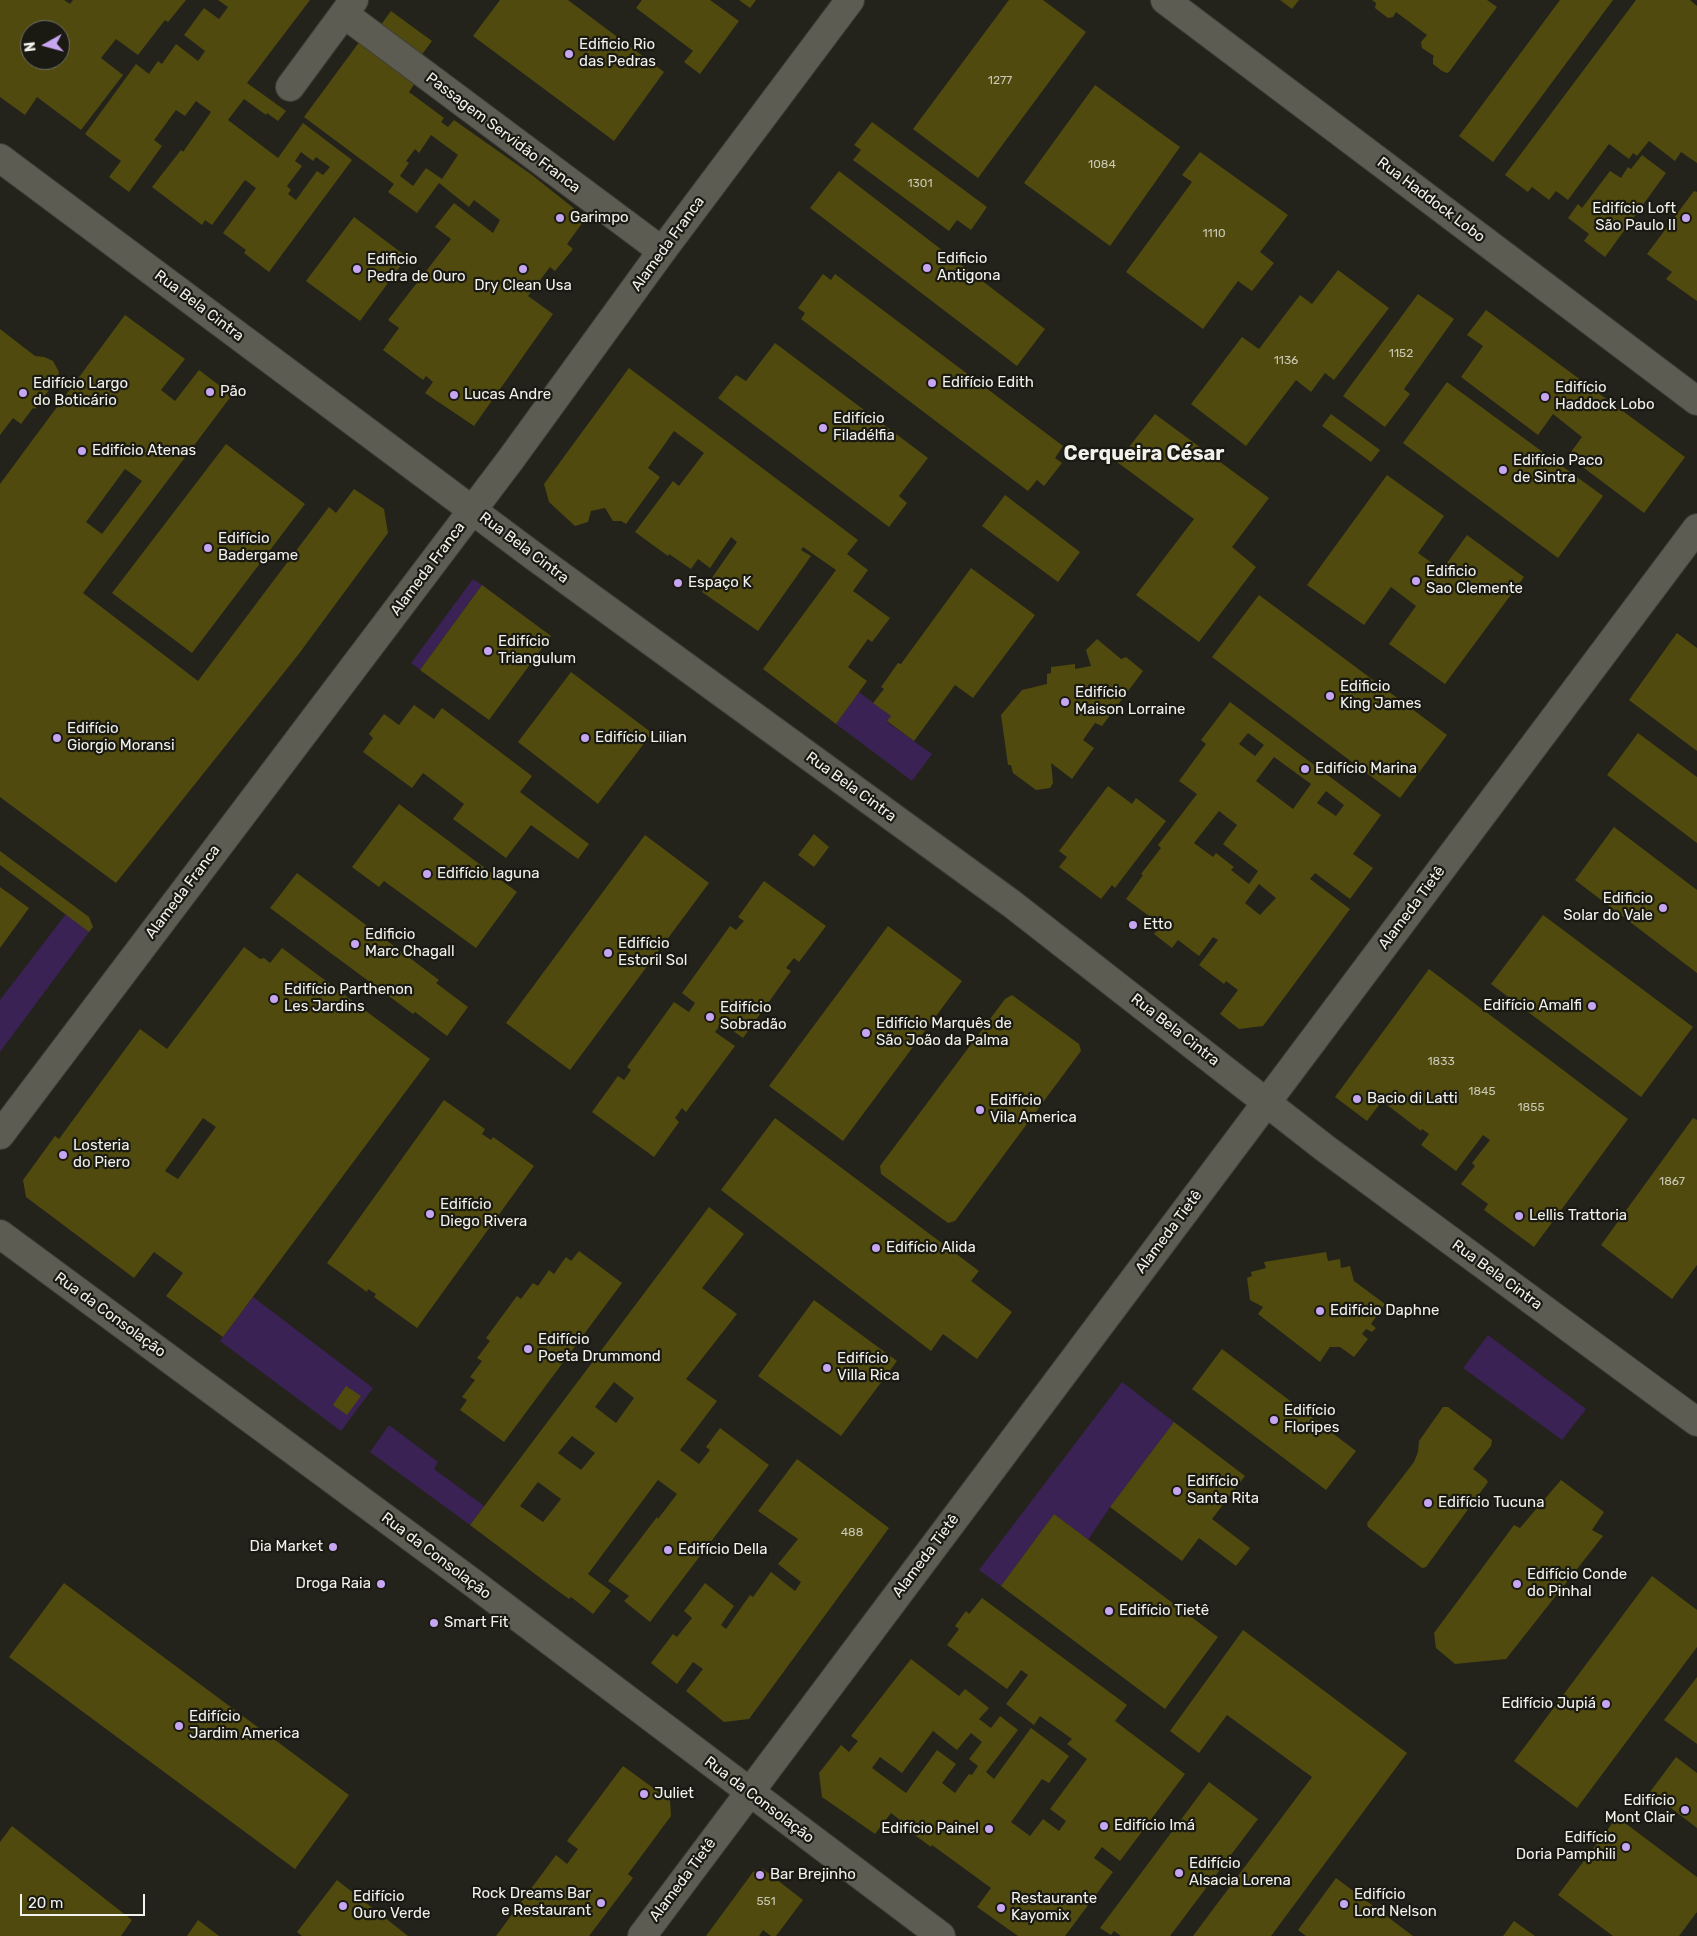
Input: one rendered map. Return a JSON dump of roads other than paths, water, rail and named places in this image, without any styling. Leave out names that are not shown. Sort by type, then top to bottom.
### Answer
[{"type":"street","name":"Alameda Franca","points":[[0,1135],[472,510],[662,250],[850,0]]},
{"type":"street","name":"Rua Haddock Lobo","points":[[1165,0],[1697,401]]},
{"type":"street","name":"Passagem Servidão Franca","points":[[349,7],[662,250]]},
{"type":"street","points":[[290,87],[349,7]]},
{"type":"street","name":"Rua Bela Cintra","points":[[0,158],[472,510],[768,728],[1012,904],[1326,1149],[1697,1422]]},
{"type":"street","name":"Alameda Tietê","points":[[642,1936],[1697,528]]},
{"type":"street","name":"Rua da Consolação","points":[[0,1234],[473,1583],[941,1936]]},
{"type":"place","name":"Edificio Rio das Pedras","points":[[569,54]]},
{"type":"place","name":"Garimpo","points":[[560,218]]},
{"type":"place","name":"Edifício Loft São Paulo II","points":[[1686,218]]},
{"type":"place","name":"Edificio Antigona","points":[[927,268]]},
{"type":"place","name":"Edificio Pedra de Ouro","points":[[357,269]]},
{"type":"place","name":"Dry Clean Usa","points":[[523,269]]},
{"type":"place","name":"Edifício Edith","points":[[932,383]]},
{"type":"place","name":"Pão","points":[[210,392]]},
{"type":"place","name":"Edifício Largo do Boticário","points":[[23,393]]},
{"type":"place","name":"Lucas Andre","points":[[454,395]]},
{"type":"place","name":"Edifício Haddock Lobo","points":[[1545,397]]},
{"type":"place","name":"Edifício Filadélfia","points":[[823,428]]},
{"type":"place","name":"Edifício Atenas","points":[[82,451]]},
{"type":"place","name":"Edifício Paco de Sintra","points":[[1503,470]]},
{"type":"place","name":"Edifício Badergame","points":[[208,548]]},
{"type":"place","name":"Edificio Sao Clemente","points":[[1416,581]]},
{"type":"place","name":"Espaço K","points":[[678,583]]},
{"type":"place","name":"Edifício Triangulum","points":[[488,651]]},
{"type":"place","name":"Edificio King James","points":[[1330,696]]},
{"type":"place","name":"Edifício Maison Lorraine","points":[[1065,702]]},
{"type":"place","name":"Edifício Giorgio Moransi","points":[[57,738]]},
{"type":"place","name":"Edifício Lilian","points":[[585,738]]},
{"type":"place","name":"Edifício Marina","points":[[1305,769]]},
{"type":"place","name":"Edifício laguna","points":[[427,874]]},
{"type":"place","name":"Edificio Solar do Vale","points":[[1663,908]]},
{"type":"place","name":"Etto","points":[[1133,925]]},
{"type":"place","name":"Edificio Marc Chagall","points":[[355,944]]},
{"type":"place","name":"Edifício Estoril Sol","points":[[608,953]]},
{"type":"place","name":"Edifício Parthenon Les Jardins","points":[[274,999]]},
{"type":"place","name":"Edifício Amalfi","points":[[1592,1006]]},
{"type":"place","name":"Edifício Sobradão","points":[[710,1017]]},
{"type":"place","name":"Edifício Marquês de São João da Palma","points":[[866,1033]]},
{"type":"place","name":"Bacio di Latti","points":[[1357,1099]]},
{"type":"place","name":"Edifício Vila America","points":[[980,1110]]},
{"type":"place","name":"Losteria do Piero","points":[[63,1155]]},
{"type":"place","name":"Edifício Diego Rivera","points":[[430,1214]]},
{"type":"place","name":"Lellis Trattoria","points":[[1519,1216]]},
{"type":"place","name":"Edifício Alida","points":[[876,1248]]},
{"type":"place","name":"Edifício Daphne","points":[[1320,1311]]},
{"type":"place","name":"Edifício Poeta Drummond","points":[[528,1349]]},
{"type":"place","name":"Edifício Villa Rica","points":[[827,1368]]},
{"type":"place","name":"Edifício Floripes","points":[[1274,1420]]},
{"type":"place","name":"Edifício Santa Rita","points":[[1177,1491]]},
{"type":"place","name":"Edifício Tucuna","points":[[1428,1503]]},
{"type":"place","name":"Dia Market","points":[[333,1547]]},
{"type":"place","name":"Edifício Della","points":[[668,1550]]},
{"type":"place","name":"Droga Raia","points":[[381,1584]]},
{"type":"place","name":"Edifício Conde do Pinhal","points":[[1517,1584]]},
{"type":"place","name":"Edifício Tietê","points":[[1109,1611]]},
{"type":"place","name":"Smart Fit","points":[[434,1623]]},
{"type":"place","name":"Edifício Jupiá","points":[[1606,1704]]},
{"type":"place","name":"Edifício Jardim America","points":[[179,1726]]},
{"type":"place","name":"Juliet","points":[[644,1794]]},
{"type":"place","name":"Edifício Mont Clair","points":[[1685,1810]]},
{"type":"place","name":"Edifício Imá","points":[[1104,1826]]},
{"type":"place","name":"Edifício Painel","points":[[989,1829]]},
{"type":"place","name":"Edifício Doria Pamphili","points":[[1626,1847]]},
{"type":"place","name":"Edifício Alsacia Lorena","points":[[1179,1873]]},
{"type":"place","name":"Bar Brejinho","points":[[760,1875]]},
{"type":"place","name":"Rock Dreams Bar e Restaurant","points":[[601,1903]]},
{"type":"place","name":"Edifício Lord Nelson","points":[[1344,1904]]},
{"type":"place","name":"Edifício Ouro Verde","points":[[343,1906]]},
{"type":"place","name":"Restaurante Kayomix","points":[[1001,1908]]},
{"type":"district","name":"Cerqueira César","points":[[1144,454]]}]
